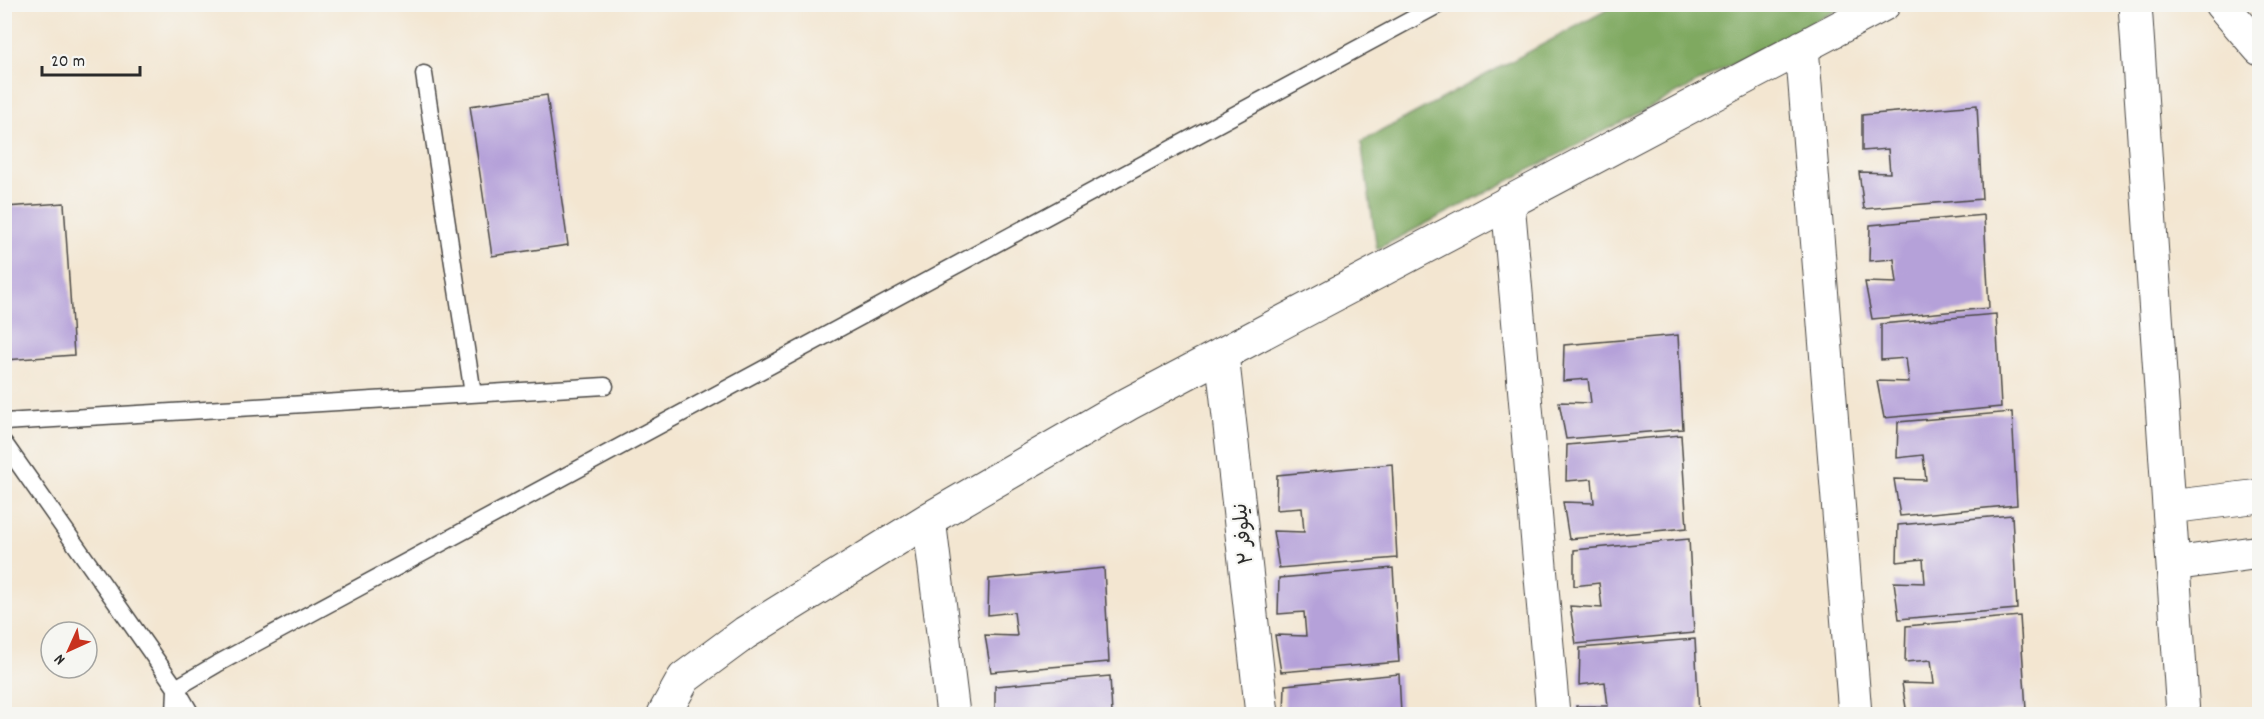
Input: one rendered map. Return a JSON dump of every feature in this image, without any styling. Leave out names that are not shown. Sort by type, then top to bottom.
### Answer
[{"type":"street","points":[[664,714],[684,678],[745,633],[929,519],[1128,404],[1884,4]]},
{"type":"street","points":[[2135,4],[2183,714]]},
{"type":"street","points":[[2221,4],[2259,49]]},
{"type":"street","points":[[1802,47],[1855,714]]},
{"type":"street","points":[[1508,202],[1553,714]]},
{"type":"street","name":"نیلوفر ٣","points":[[1222,354],[1262,714]]},
{"type":"street","points":[[2169,507],[2259,496]]},
{"type":"street","points":[[929,519],[953,714]]},
{"type":"street","points":[[2173,564],[2259,552]]},
{"type":"lane","points":[[176,688],[1440,4]]},
{"type":"lane","points":[[424,74],[472,394]]},
{"type":"lane","points":[[4,422],[605,386]]},
{"type":"lane","points":[[4,443],[176,688],[191,714]]},
{"type":"lane","points":[[175,714],[176,688]]},
{"type":"green space","points":[[1616,5],[1847,5],[1377,249],[1361,142]]},
{"type":"building","points":[[547,95],[568,245],[492,256],[470,106]]},
{"type":"building","points":[[1977,105],[1982,199],[1864,209],[1859,172],[1890,173],[1888,149],[1862,151],[1862,115]]},
{"type":"building","points":[[64,203],[74,355],[5,360],[5,207]]},
{"type":"building","points":[[1984,215],[1989,308],[1872,319],[1865,282],[1897,283],[1894,259],[1869,261],[1870,225]]},
{"type":"building","points":[[1996,314],[2001,407],[1884,418],[1877,381],[1909,382],[1906,358],[1881,360],[1881,324]]},
{"type":"building","points":[[1678,335],[1683,429],[1566,439],[1559,402],[1591,403],[1588,379],[1563,381],[1564,345]]},
{"type":"building","points":[[2012,412],[2017,505],[1900,516],[1894,479],[1926,480],[1923,455],[1897,458],[1898,422]]},
{"type":"building","points":[[1681,435],[1687,528],[1569,539],[1563,502],[1594,503],[1592,479],[1566,481],[1567,445]]},
{"type":"building","points":[[1392,464],[1397,558],[1279,568],[1273,531],[1304,532],[1302,508],[1276,510],[1277,475]]},
{"type":"building","points":[[2012,515],[2017,609],[1899,619],[1894,582],[1925,583],[1923,559],[1897,562],[1898,525]]},
{"type":"building","points":[[1689,539],[1694,633],[1576,644],[1570,606],[1602,608],[1599,583],[1574,586],[1574,550]]},
{"type":"building","points":[[1104,568],[1109,662],[991,672],[985,635],[1017,636],[1014,612],[988,615],[989,579]]},
{"type":"building","points":[[1393,568],[1399,662],[1281,672],[1275,635],[1306,636],[1304,612],[1278,614],[1279,578]]},
{"type":"building","points":[[2020,616],[2026,710],[1974,714],[1907,714],[1902,683],[1934,684],[1931,660],[1905,662],[1906,626]]},
{"type":"building","points":[[1695,639],[1699,714],[1577,714],[1576,706],[1608,706],[1605,682],[1579,685],[1580,648]]},
{"type":"building","points":[[1399,674],[1401,714],[1284,714],[1285,685]]},
{"type":"building","points":[[1110,676],[1112,714],[995,714],[995,686]]}]
